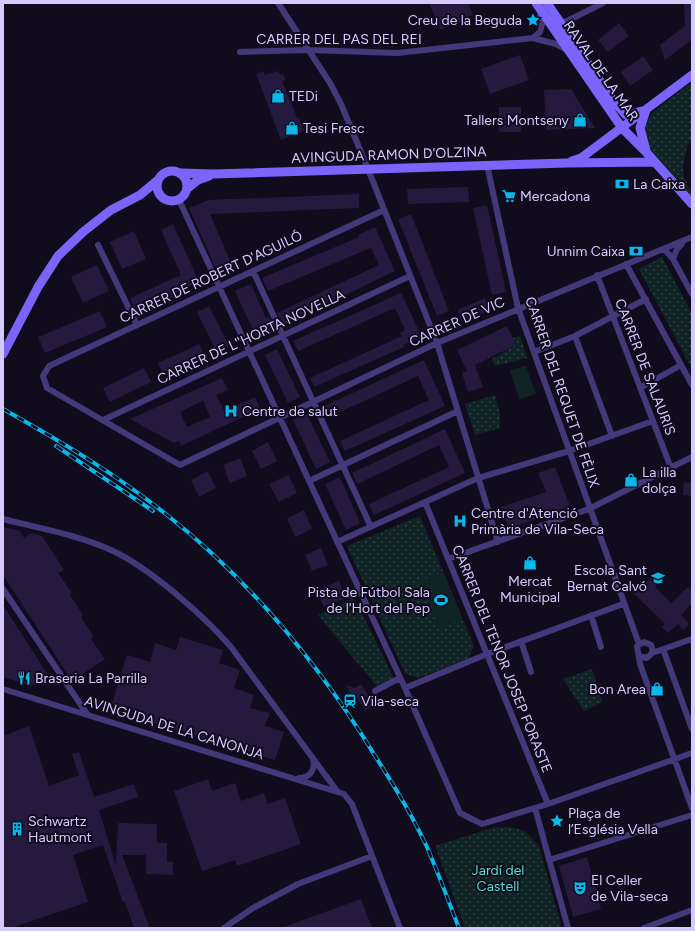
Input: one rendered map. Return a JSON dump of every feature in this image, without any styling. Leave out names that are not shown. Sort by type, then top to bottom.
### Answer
[{"type":"street","points":[[278,3],[341,104],[368,169],[437,343],[498,542]]},
{"type":"street","points":[[535,3],[543,21],[540,32],[534,38],[556,44],[569,51]]},
{"type":"street","name":"RAVAL DE LA MAR","points":[[535,3],[622,128],[646,152],[692,204]]},
{"type":"street","name":"RAVAL DE LA MAR","points":[[547,3],[615,103],[626,116],[646,110]]},
{"type":"street","points":[[561,24],[603,3]]},
{"type":"street","name":"CARRER DEL PAS DEL REI","points":[[240,52],[308,50],[398,53],[534,38]]},
{"type":"street","name":"AVINGUDA RAMON D'OLZINA","points":[[567,163],[581,158],[692,75]]},
{"type":"street","points":[[646,110],[640,128],[646,152]]},
{"type":"street","name":"AVINGUDA RAMON D'OLZINA","points":[[181,173],[213,174],[487,165],[655,162]]},
{"type":"street","name":"CARRER DEL REQUET DE FÈLIX","points":[[487,165],[518,308],[623,604],[639,644]]},
{"type":"street","points":[[3,354],[38,287],[58,256],[83,232],[111,210],[140,195],[158,180],[162,174],[168,171],[181,173],[187,180],[188,188],[185,195],[179,200],[169,201],[160,195],[157,188],[158,180]]},
{"type":"street","name":"AVINGUDA RAMON D'OLZINA","points":[[188,188],[198,180],[213,174]]},
{"type":"street","points":[[140,195],[160,195]]},
{"type":"street","points":[[179,200],[400,678],[460,813],[482,824],[548,804],[692,753]]},
{"type":"street","name":"CARRER DE ROBERT D'AGUILÓ","points":[[103,420],[47,388],[43,376],[48,366],[384,210]]},
{"type":"street","points":[[673,259],[677,249],[689,238]]},
{"type":"street","name":"CARRER DE VIC","points":[[103,420],[180,465],[437,343],[597,275],[689,238]]},
{"type":"street","points":[[98,245],[137,325]]},
{"type":"street","points":[[664,249],[673,259],[692,294]]},
{"type":"street","points":[[626,264],[692,385]]},
{"type":"street","points":[[253,271],[372,527]]},
{"type":"street","name":"CARRER DE SALAURIS","points":[[597,275],[671,468]]},
{"type":"street","name":"CARRER DE L''HORTA NOVELLA","points":[[103,420],[410,276]]},
{"type":"street","points":[[534,352],[574,336],[646,299]]},
{"type":"street","points":[[574,336],[612,436]]},
{"type":"street","points":[[640,388],[681,365]]},
{"type":"street","points":[[309,481],[458,411]]},
{"type":"street","points":[[337,542],[478,478],[569,451],[653,421]]},
{"type":"street","points":[[448,559],[589,509],[692,457]]},
{"type":"street","name":"CARRER DEL TENOR JOSEP FORASTE","points":[[425,502],[548,804]]},
{"type":"street","points":[[3,518],[82,539],[129,559],[147,572],[215,629],[231,648],[337,791],[344,794],[352,804],[400,928]]},
{"type":"street","points":[[3,590],[87,714]]},
{"type":"street","points":[[404,688],[487,654],[623,604]]},
{"type":"street","points":[[591,616],[601,647]]},
{"type":"street","points":[[639,656],[646,658],[652,653],[692,639]]},
{"type":"street","points":[[521,641],[531,672]]},
{"type":"street","points":[[652,653],[652,648],[649,643],[644,642],[639,644],[637,651],[640,664],[692,808]]},
{"type":"street","points":[[662,649],[692,729]]},
{"type":"street","points":[[375,691],[400,678]]},
{"type":"street","name":"AVINGUDA DE LA CANONJA","points":[[3,689],[337,791]]},
{"type":"street","points":[[296,778],[305,778],[312,772],[314,763],[310,754]]},
{"type":"street","points":[[534,808],[568,928]]},
{"type":"street","points":[[549,860],[692,815]]},
{"type":"street","points":[[224,928],[253,908],[298,884],[372,856]]},
{"type":"street","points":[[644,928],[692,910]]},
{"type":"green space","points":[[692,82],[692,138],[687,147],[683,167],[684,177],[692,193],[692,199],[662,166],[655,156],[645,136],[644,128],[653,112]]},
{"type":"green space","points":[[662,257],[692,314],[692,369],[639,269]]},
{"type":"green space","points":[[520,336],[527,358],[495,366],[492,359],[516,345],[513,338]]},
{"type":"green space","points":[[526,366],[536,394],[519,399],[510,370]]},
{"type":"green space","points":[[495,395],[500,413],[500,428],[475,435],[465,404]]},
{"type":"green space","points":[[420,516],[474,646],[468,659],[418,678],[405,673],[347,546]]},
{"type":"green space","name":"Pista de Fútbol Sala de l'Hort del Pep","points":[[443,572],[462,619],[439,628],[419,581]]},
{"type":"green space","points":[[354,597],[395,681],[379,689],[318,615]]},
{"type":"green space","points":[[592,669],[602,702],[584,711],[563,679]]},
{"type":"green space","name":"Jardí del Castell","points":[[512,827],[526,832],[539,846],[562,928],[465,928],[435,846],[492,828]]},
{"type":"building","points":[[429,3],[468,3],[473,15],[441,30]]},
{"type":"building","points":[[684,3],[692,3],[692,39],[665,60],[660,45],[685,26]]},
{"type":"building","points":[[619,23],[629,36],[608,52],[598,40]]},
{"type":"building","points":[[520,55],[529,80],[490,94],[481,69]]},
{"type":"building","points":[[643,56],[653,70],[630,86],[621,72]]},
{"type":"building","points":[[263,71],[265,75],[278,71],[280,75],[282,73],[286,80],[282,81],[304,131],[281,140],[256,74]]},
{"type":"building","points":[[571,89],[595,128],[546,130],[544,90]]},
{"type":"building","points":[[499,107],[521,107],[521,132],[499,132]]},
{"type":"building","points":[[468,187],[469,202],[408,204],[407,189]]},
{"type":"building","points":[[359,194],[359,208],[210,214],[231,263],[216,269],[189,208],[208,200]]},
{"type":"building","points":[[487,205],[506,292],[492,295],[473,208]]},
{"type":"building","points":[[411,214],[449,311],[437,316],[398,219]]},
{"type":"building","points":[[173,224],[199,282],[176,292],[177,295],[137,313],[130,298],[181,275],[161,230]]},
{"type":"building","points":[[375,227],[395,271],[283,325],[277,313],[379,265],[371,248],[268,291],[262,278],[359,237],[358,235]]},
{"type":"building","points":[[134,231],[146,259],[122,269],[110,242]]},
{"type":"building","points":[[97,265],[109,291],[83,303],[71,277]]},
{"type":"building","points":[[251,284],[266,318],[269,317],[274,328],[272,330],[273,332],[257,339],[235,291]]},
{"type":"building","points":[[401,293],[422,337],[403,345],[404,347],[314,387],[310,378],[402,336],[400,333],[405,330],[395,308],[298,351],[293,341]]},
{"type":"building","points":[[485,298],[490,310],[462,322],[457,310]]},
{"type":"building","points":[[209,306],[229,346],[217,352],[197,312]]},
{"type":"building","points":[[100,311],[107,327],[45,353],[38,337]]},
{"type":"building","points":[[507,326],[516,345],[475,365],[483,387],[468,392],[462,373],[467,371],[457,350]]},
{"type":"building","points":[[199,344],[205,358],[164,376],[158,363]]},
{"type":"building","points":[[277,349],[300,397],[288,403],[265,355]]},
{"type":"building","points":[[424,360],[445,406],[345,451],[340,441],[429,400],[418,376],[327,418],[322,407]]},
{"type":"building","points":[[144,368],[151,382],[110,402],[103,388]]},
{"type":"building","name":"Centre de salut","points":[[222,378],[228,390],[216,395],[224,411],[255,397],[260,409],[181,446],[179,441],[174,443],[130,419]],"holes":[[[203,401],[210,417],[187,427],[180,412]]]},
{"type":"building","points":[[307,414],[330,462],[316,469],[293,420]]},
{"type":"building","points":[[445,429],[465,473],[374,515],[369,504],[449,467],[439,445],[357,484],[352,473]]},
{"type":"building","points":[[268,442],[277,461],[261,469],[252,451]]},
{"type":"building","points":[[240,458],[247,476],[230,483],[223,465]]},
{"type":"building","points":[[555,467],[570,506],[509,529],[501,507],[546,492],[538,473]]},
{"type":"building","points":[[208,471],[216,488],[199,497],[191,480]]},
{"type":"building","points":[[288,475],[297,493],[279,502],[269,484]]},
{"type":"building","points":[[340,477],[360,523],[346,530],[325,484]]},
{"type":"building","points":[[684,482],[692,483],[692,496],[683,495]]},
{"type":"building","points":[[304,510],[312,529],[295,537],[287,518]]},
{"type":"building","points":[[3,527],[20,531],[24,538],[31,533],[42,536],[64,570],[58,573],[72,593],[70,595],[83,615],[81,617],[94,637],[91,639],[105,659],[72,681],[3,575]]},
{"type":"building","points":[[321,548],[328,565],[312,571],[305,555]]},
{"type":"building","points":[[650,579],[657,586],[655,587],[671,603],[688,587],[692,591],[692,603],[681,615],[689,624],[683,630],[678,624],[668,633],[662,627],[665,624],[631,591],[638,584],[641,588]]},
{"type":"building","points":[[339,581],[346,598],[324,607],[317,590]]},
{"type":"building","points":[[3,605],[48,675],[31,686],[3,677]]},
{"type":"building","points":[[180,637],[223,650],[219,663],[240,670],[234,688],[254,695],[250,708],[270,713],[265,726],[284,732],[275,760],[110,710],[127,655],[150,662],[155,643],[176,650]]},
{"type":"building","points":[[361,684],[374,705],[365,711],[355,695],[351,694],[346,685],[355,688]]},
{"type":"building","points":[[29,726],[49,786],[79,775],[72,754],[79,752],[94,797],[134,784],[138,797],[99,810],[116,866],[118,823],[157,824],[157,843],[167,843],[167,862],[173,862],[173,875],[146,874],[146,855],[122,855],[150,928],[134,928],[125,902],[123,902],[103,845],[73,855],[88,902],[11,928],[3,928],[3,736]]},
{"type":"building","points":[[208,779],[212,791],[235,783],[241,801],[264,793],[268,804],[285,798],[301,844],[237,866],[235,860],[202,871],[174,791]]},
{"type":"building","name":"El Celler de Vila-seca","points":[[587,857],[601,909],[573,917],[559,866]]},
{"type":"building","points":[[361,899],[372,928],[284,928],[284,927]]},
{"type":"railway","points":[[3,409],[46,433],[108,472],[148,500],[198,541],[228,568],[256,597],[283,628],[333,691],[403,801],[426,845],[459,928]]},
{"type":"railway","points":[[56,446],[153,511]]},
{"type":"place","name":"Creu de la Beguda","points":[[533,20]]},
{"type":"place","name":"TEDi","points":[[278,96]]},
{"type":"place","name":"Tallers Montseny","points":[[580,120]]},
{"type":"place","name":"Tesi Fresc","points":[[292,128]]},
{"type":"place","name":"La Caixa","points":[[622,184]]},
{"type":"place","name":"Mercadona","points":[[509,196]]},
{"type":"place","name":"Unnim Caixa","points":[[636,251]]},
{"type":"place","name":"Centre de salut","points":[[231,411]]},
{"type":"place","name":"La illa dolça","points":[[631,480]]},
{"type":"place","name":"Centre d'Atenció Primària de Vila-Seca","points":[[460,521]]},
{"type":"place","name":"Mercat Municipal","points":[[530,563]]},
{"type":"place","name":"Escola Sant Bernat Calvó","points":[[658,578]]},
{"type":"place","name":"Pista de Fútbol Sala de l'Hort del Pep","points":[[441,600]]},
{"type":"place","name":"Braseria La Parrilla","points":[[24,678]]},
{"type":"place","name":"Bon Area","points":[[657,689]]},
{"type":"place","name":"Vila-seca","points":[[350,701]]},
{"type":"place","name":"Plaça de l’Església Vella","points":[[557,821]]},
{"type":"place","name":"Schwartz Hautmont","points":[[17,829]]},
{"type":"place","name":"El Celler de Vila-seca","points":[[580,888]]}]
